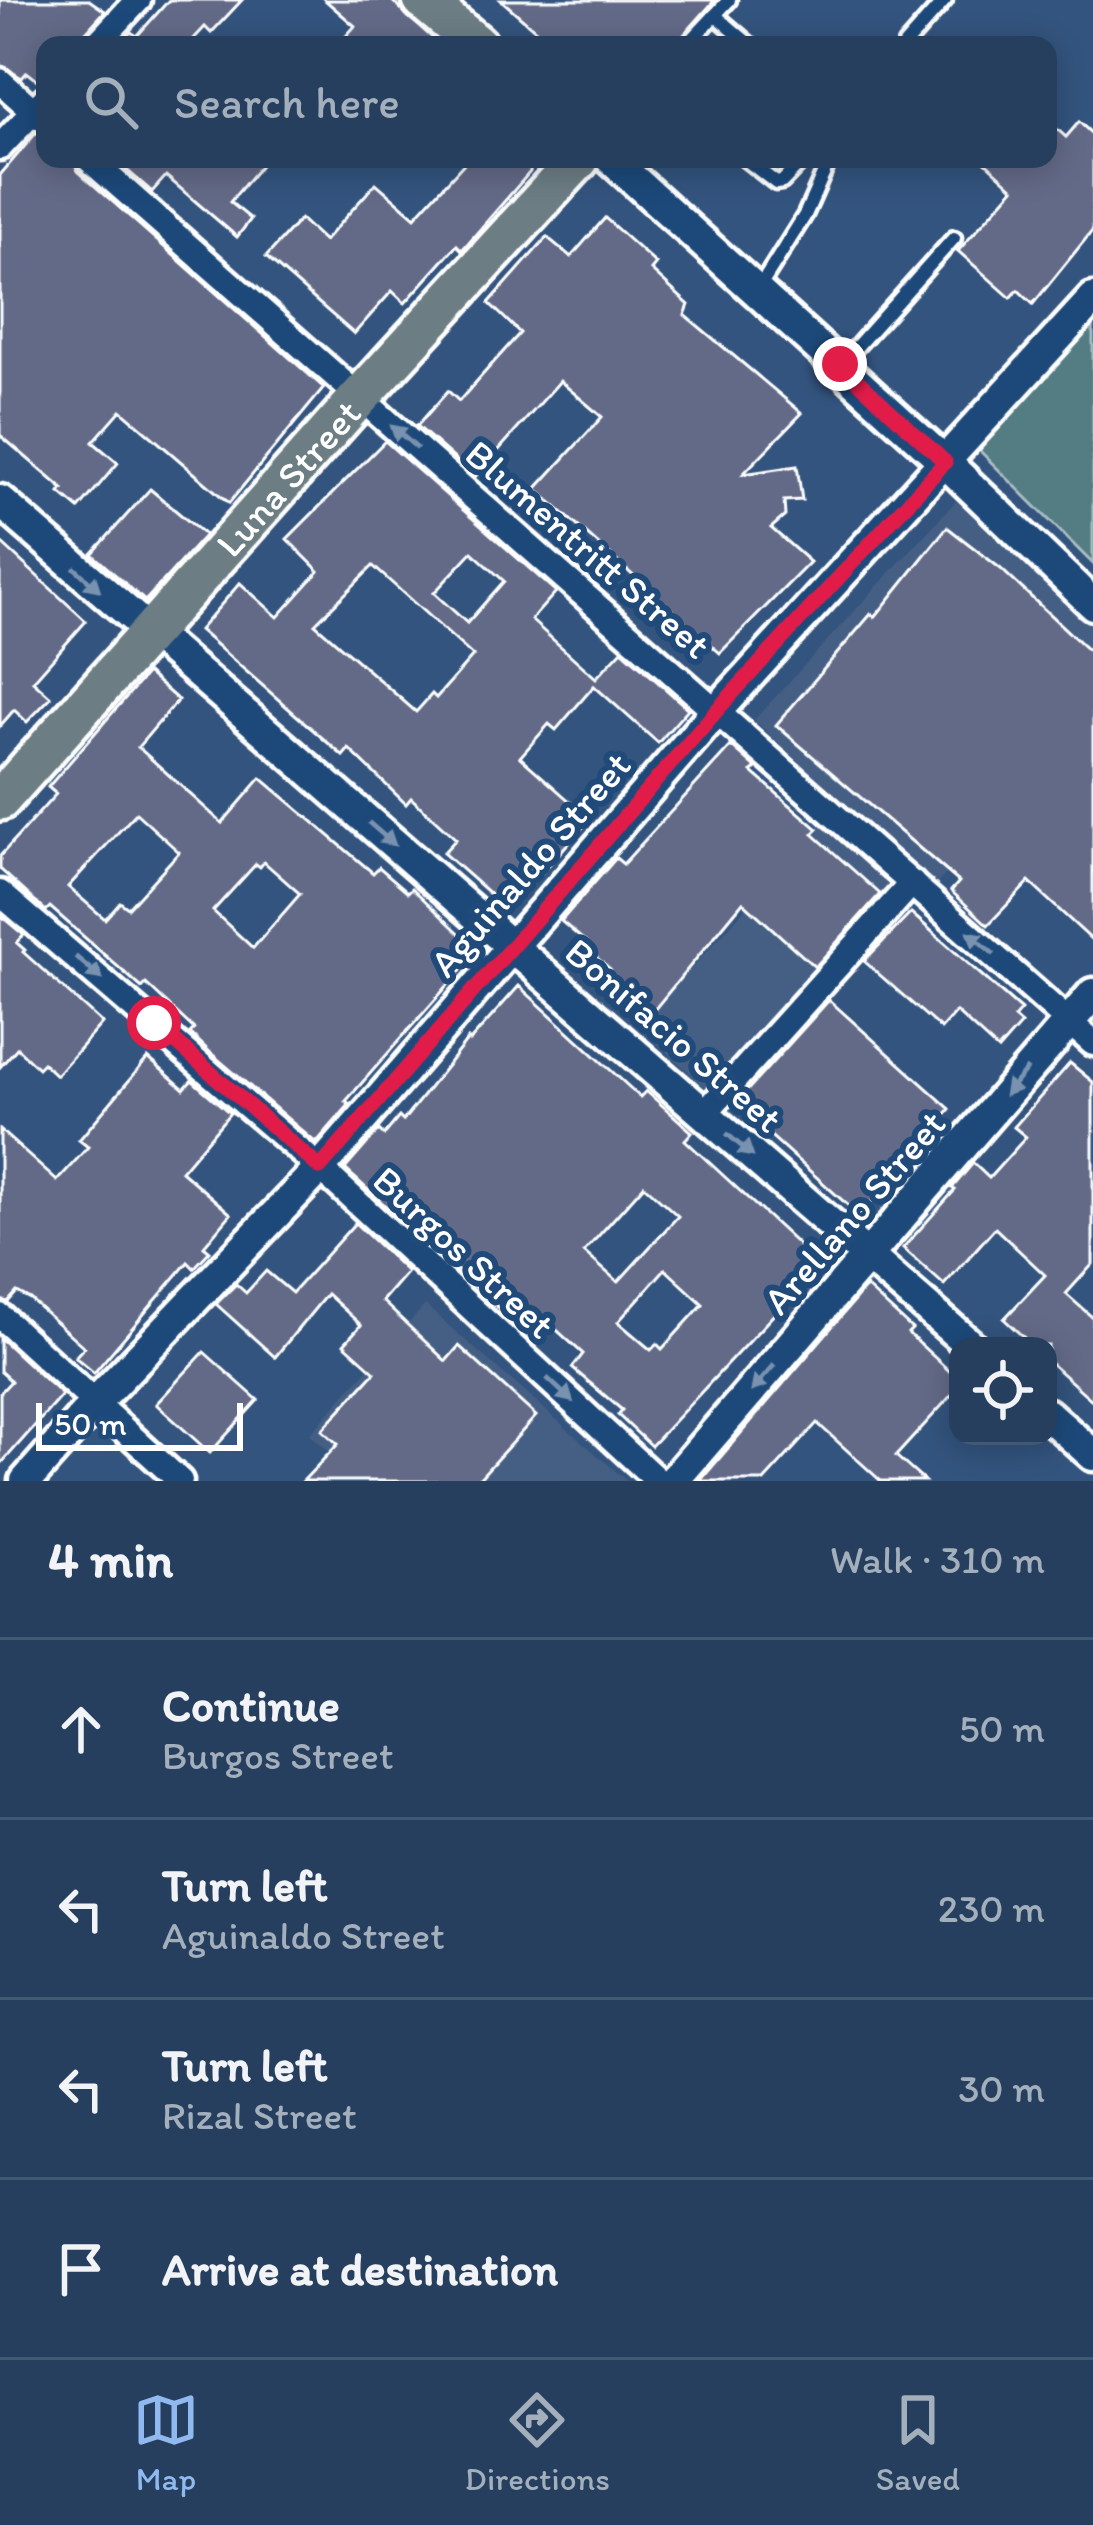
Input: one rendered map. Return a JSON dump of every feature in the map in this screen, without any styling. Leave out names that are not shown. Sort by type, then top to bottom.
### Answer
[{"type":"main road","points":[[423,0],[466,36]]},
{"type":"main road","name":"Luna Street","points":[[0,800],[571,168]]},
{"type":"street","points":[[104,36],[138,0]]},
{"type":"street","points":[[0,81],[36,106]]},
{"type":"street","points":[[0,147],[36,115]]},
{"type":"street","name":"Blumentritt Street","points":[[98,168],[1093,1042]]},
{"type":"street","points":[[621,168],[840,364],[1093,604]]},
{"type":"street","name":"Aguinaldo Street","points":[[26,1481],[320,1168],[718,709],[1093,299]]},
{"type":"street","name":"Bonifacio Street","points":[[0,501],[960,1337]]},
{"type":"street","points":[[704,1114],[911,884]]},
{"type":"street","name":"Burgos Street","points":[[0,892],[320,1168],[658,1481]]},
{"type":"street","name":"Arellano Street","points":[[674,1481],[1093,994]]},
{"type":"street","points":[[0,1316],[180,1481]]},
{"type":"street","points":[[1057,1423],[1093,1455]]},
{"type":"lane","points":[[696,36],[729,0]]},
{"type":"lane","points":[[913,36],[945,0]]},
{"type":"lane","points":[[716,15],[740,36]]},
{"type":"lane","points":[[757,168],[776,183],[795,168]]},
{"type":"lane","points":[[758,291],[805,215],[826,168]]},
{"type":"lane","points":[[840,364],[954,238]]},
{"type":"shaded area","points":[[956,501],[1093,628],[1093,710],[934,887],[754,720]]},
{"type":"shaded area","points":[[823,822],[898,890],[714,1095],[639,1027]]},
{"type":"shaded area","points":[[425,1305],[627,1481],[361,1481],[310,1434]]},
{"type":"green space","points":[[1093,319],[1093,564],[977,448]]},
{"type":"building","points":[[0,0],[89,0],[105,11],[83,36],[36,36],[36,79],[27,72],[22,78],[0,65]]},
{"type":"building","points":[[169,0],[242,0],[211,33],[205,27],[196,36],[137,36]]},
{"type":"building","points":[[325,0],[391,0],[430,36],[346,36],[355,26]]},
{"type":"building","points":[[501,0],[715,0],[683,36],[543,36]]},
{"type":"building","points":[[1079,122],[1093,135],[1093,230],[1033,304],[1018,290],[1011,298],[958,251],[1014,188],[992,168],[1057,168],[1057,129],[1066,137]]},
{"type":"building","points":[[36,133],[36,168],[77,168],[324,388],[229,503],[121,410],[93,442],[118,463],[79,509],[60,493],[63,489],[0,435],[0,175]]},
{"type":"building","points":[[124,168],[258,168],[230,202],[251,219],[237,237],[166,176],[152,192]]},
{"type":"building","points":[[460,168],[530,168],[462,250],[457,245],[405,303],[392,291],[354,334],[266,257],[300,219],[324,241],[376,183],[415,217]]},
{"type":"building","points":[[605,218],[656,264],[651,270],[689,305],[685,315],[802,413],[743,474],[797,466],[802,500],[784,501],[785,516],[771,528],[810,562],[720,653],[536,489],[602,417],[560,381],[475,477],[417,426],[448,391],[459,401],[520,333],[489,303],[547,237],[571,257]]},
{"type":"building","points":[[385,441],[556,592],[531,620],[596,678],[622,650],[688,709],[658,743],[594,686],[556,730],[549,724],[520,757],[590,819],[526,890],[520,884],[508,897],[498,888],[492,896],[443,853],[456,839],[411,798],[406,804],[349,749],[343,756],[199,630],[240,583],[278,617],[319,571],[287,539]],"holes":[[[472,552],[504,581],[467,623],[434,593]],[[373,566],[473,656],[436,698],[432,694],[416,712],[315,624]]]},
{"type":"building","points":[[150,489],[205,535],[145,601],[92,554]]},
{"type":"building","points":[[947,527],[1001,569],[1093,655],[1093,941],[1029,882],[988,925],[951,891],[959,882],[776,725],[871,614],[875,617]]},
{"type":"building","points":[[0,542],[86,621],[33,681],[51,697],[27,722],[14,710],[0,726]]},
{"type":"building","points":[[147,673],[178,700],[138,747],[222,823],[261,778],[373,873],[379,867],[408,892],[412,888],[478,951],[346,1101],[350,1104],[316,1143],[213,1055],[190,1033],[194,1029],[146,984],[142,988],[0,869],[0,856],[56,794],[48,787]],"holes":[[[136,813],[179,852],[128,908],[120,902],[105,919],[68,887]],[[264,862],[300,894],[253,948],[213,911],[256,864],[260,867]]]},
{"type":"building","points":[[731,746],[756,768],[752,772],[818,829],[813,834],[880,894],[815,967],[743,902],[654,1010],[608,973],[610,969],[586,949],[589,945],[561,921],[616,858],[623,864]]},
{"type":"building","points":[[911,913],[1021,1010],[1014,1018],[1021,1024],[998,1050],[956,1012],[941,1029],[864,961]]},
{"type":"building","points":[[0,915],[24,935],[17,943],[23,952],[102,1023],[56,1075],[43,1063],[38,1068],[17,1048],[0,1067]]},
{"type":"building","points":[[519,986],[640,1097],[646,1091],[692,1132],[685,1140],[820,1265],[651,1446],[618,1415],[622,1410],[572,1368],[583,1354],[549,1323],[534,1340],[345,1169],[379,1130],[384,1135],[399,1117],[403,1121]],"holes":[[[644,1185],[678,1216],[618,1282],[584,1252]],[[665,1269],[703,1304],[662,1349],[657,1344],[651,1350],[618,1322]]]},
{"type":"building","points":[[829,1000],[950,1109],[860,1216],[735,1104]]},
{"type":"building","points":[[148,1058],[184,1089],[192,1080],[230,1113],[181,1171],[231,1214],[204,1246],[210,1251],[194,1268],[188,1262],[94,1373],[75,1357],[84,1347],[30,1299],[17,1292],[8,1302],[0,1300],[0,1130],[57,1181],[88,1147],[79,1140]]},
{"type":"building","points":[[1070,1063],[1093,1082],[1093,1264],[1066,1294],[1093,1318],[1093,1401],[1057,1369],[1057,1337],[1023,1337],[1004,1319],[1045,1275],[995,1228],[944,1285],[903,1248],[973,1163],[989,1178],[1026,1137],[1014,1127]]},
{"type":"building","points":[[355,1223],[407,1272],[382,1301],[446,1361],[459,1346],[536,1416],[477,1481],[303,1481],[338,1444],[322,1430],[375,1372],[344,1344],[361,1325],[327,1294],[275,1357],[216,1304],[236,1284],[246,1293],[266,1271],[292,1293]]},
{"type":"building","points":[[866,1287],[949,1371],[949,1398],[896,1456],[924,1481],[881,1481],[817,1423],[764,1481],[700,1481]]},
{"type":"building","points":[[0,1338],[62,1395],[0,1465],[0,1393],[11,1381],[0,1371]]},
{"type":"building","points":[[204,1352],[258,1400],[210,1453],[156,1404]]},
{"type":"route","points":[[154,1023],[320,1168],[718,709],[945,462],[840,364]]}]
